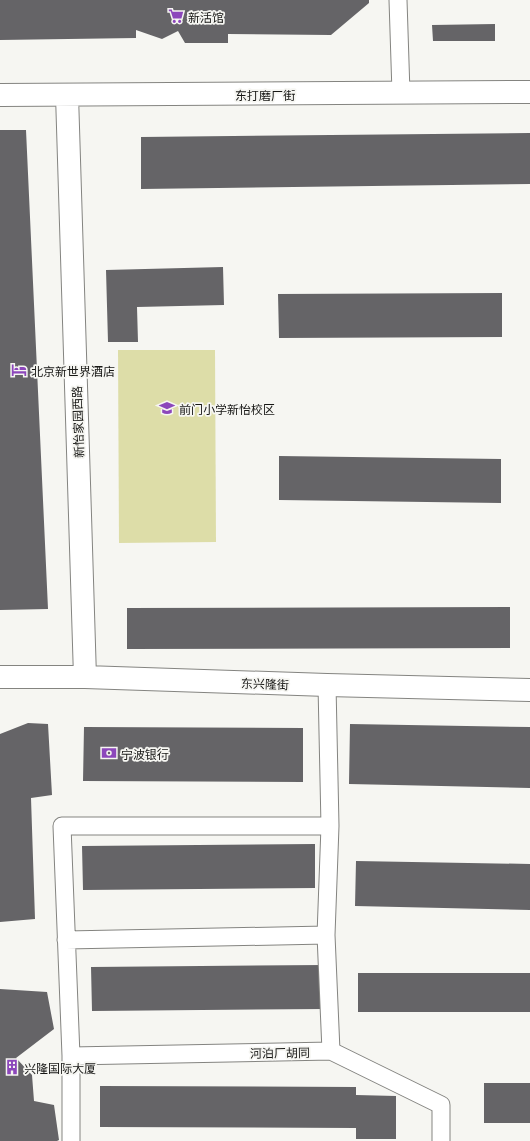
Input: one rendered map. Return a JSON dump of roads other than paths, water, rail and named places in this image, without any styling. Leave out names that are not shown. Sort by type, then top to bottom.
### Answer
[{"type":"street","points":[[398,0],[401,93]]},
{"type":"street","name":"东打磨厂街","points":[[0,96],[530,92]]},
{"type":"street","name":"新怡家园西路","points":[[67,95],[85,677]]},
{"type":"street","name":"东兴隆街","points":[[0,677],[85,677],[530,690]]},
{"type":"street","points":[[327,685],[330,826],[326,935],[331,1051]]},
{"type":"street","points":[[71,1141],[71,1056],[62,826],[330,826]]},
{"type":"street","points":[[66,940],[326,935]]},
{"type":"street","name":"河泊厂胡同","points":[[71,1056],[331,1051],[441,1105],[441,1141]]},
{"type":"place","name":"新活馆","points":[[176,16]]},
{"type":"place","name":"北京新世界酒店","points":[[19,370]]},
{"type":"place","name":"前门小学新怡校区","points":[[167,408]]},
{"type":"place","name":"宁波银行","points":[[109,753]]},
{"type":"place","name":"兴隆国际大厦","points":[[12,1067]]}]
